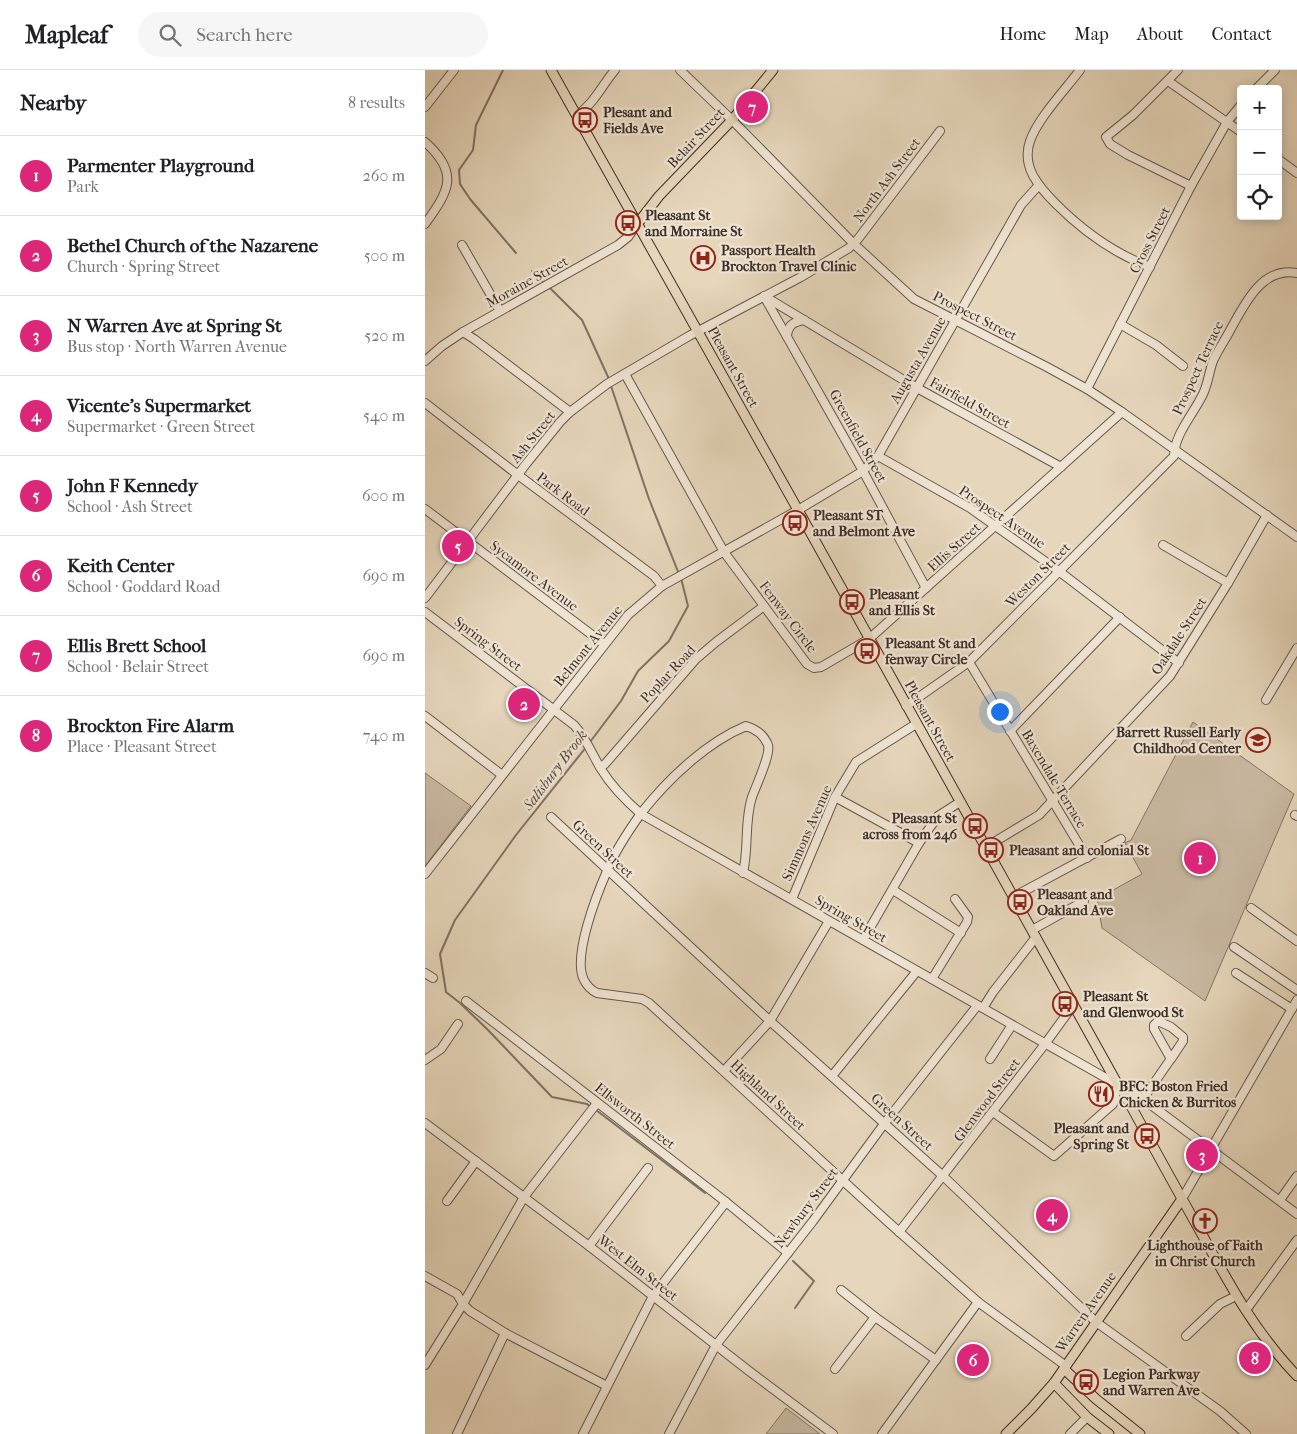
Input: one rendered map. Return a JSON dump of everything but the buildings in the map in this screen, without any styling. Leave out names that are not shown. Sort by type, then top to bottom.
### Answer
[{"type":"main road","name":"Pleasant Street","points":[[551,70],[1236,1296],[1261,1335],[1297,1376]]},
{"type":"main road","name":"Belair Street","points":[[638,223],[659,196],[732,120],[773,70]]},
{"type":"main road","name":"Warren Avenue","points":[[1009,1433],[1054,1383],[1182,1199]]},
{"type":"main road","points":[[1065,1367],[1096,1399],[1140,1434]]},
{"type":"main road","points":[[1054,1383],[1085,1415],[1109,1434]]},
{"type":"main road","points":[[1085,1415],[1096,1399]]},
{"type":"street","points":[[425,107],[454,70]]},
{"type":"street","points":[[577,115],[598,94],[615,70]]},
{"type":"street","name":"Prospect Street","points":[[680,70],[854,244],[914,299],[1087,389],[1297,537]]},
{"type":"street","points":[[1080,70],[1039,123],[1030,141],[1027,157],[1030,169],[1038,186],[1087,233],[1106,245],[1150,266]]},
{"type":"street","points":[[1177,70],[1133,115],[1106,138],[1110,144],[1191,186]]},
{"type":"street","points":[[1260,85],[1274,70]]},
{"type":"street","points":[[1168,81],[1238,130]]},
{"type":"street","name":"Cross Street","points":[[1087,389],[1191,186],[1227,122],[1237,110]]},
{"type":"street","name":"North Ash Street","points":[[698,333],[801,277],[854,244],[940,131]]},
{"type":"street","points":[[425,142],[441,159],[445,168],[447,182],[445,193],[425,224]]},
{"type":"street","points":[[1282,162],[1297,173]]},
{"type":"street","name":"Augusta Avenue","points":[[798,510],[863,471],[878,456],[1021,205],[1038,186]]},
{"type":"street","name":"Moraine Street","points":[[425,361],[463,332],[618,245],[628,237],[638,223]]},
{"type":"street","points":[[462,245],[499,312]]},
{"type":"street","name":"Prospect Terrace","points":[[1174,449],[1177,440],[1202,396],[1212,363],[1251,294],[1267,279],[1277,273],[1297,273]]},
{"type":"street","name":"Fairfield Street","points":[[764,296],[917,388],[1061,468]]},
{"type":"street","name":"Greenfield Street","points":[[764,296],[927,588]]},
{"type":"street","points":[[787,336],[788,329],[794,322],[804,320]]},
{"type":"street","points":[[1120,324],[1156,345],[1183,366]]},
{"type":"street","points":[[463,332],[570,412]]},
{"type":"street","name":"Ash Street","points":[[425,598],[559,422],[610,382],[698,333]]},
{"type":"street","name":"Fenway Circle","points":[[625,374],[724,552],[807,664],[814,668],[821,667],[869,638]]},
{"type":"street","name":"Park Road","points":[[425,403],[517,475],[654,576],[662,586]]},
{"type":"street","name":"Ellis Street","points":[[869,638],[1122,412]]},
{"type":"street","name":"Weston Street","points":[[907,706],[969,662],[1154,478],[1174,456],[1174,449]]},
{"type":"street","name":"Prospect Avenue","points":[[878,456],[970,508],[1120,617],[1179,663]]},
{"type":"street","name":"Sycamore Avenue","points":[[425,509],[605,644]]},
{"type":"street","name":"Belmont Avenue","points":[[425,874],[628,615],[662,586],[798,510]]},
{"type":"street","name":"Oakdale Street","points":[[986,847],[1039,815],[1160,687],[1179,663],[1267,515]]},
{"type":"street","points":[[1163,545],[1228,583]]},
{"type":"street","name":"Poplar Road","points":[[599,767],[605,764],[696,659],[764,606]]},
{"type":"street","name":"Spring Street","points":[[425,612],[574,725],[585,739],[599,767],[617,792],[641,814],[1143,1099],[1297,1214]]},
{"type":"street","points":[[1010,731],[1120,617]]},
{"type":"street","points":[[1266,700],[1297,648]]},
{"type":"street","name":"Baxendale Terrace","points":[[969,662],[1087,858]]},
{"type":"street","points":[[425,716],[502,775]]},
{"type":"street","name":"Simmons Avenue","points":[[792,899],[835,797],[856,762],[916,724]]},
{"type":"street","name":"Highland Street","points":[[743,873],[749,807],[768,755],[768,746],[755,728],[745,726],[715,742],[691,761],[641,814],[607,870],[593,908],[583,944],[580,965],[583,980],[591,990],[597,993],[642,999],[649,1003],[978,1302],[1065,1367]]},
{"type":"street","points":[[835,797],[919,843]]},
{"type":"street","points":[[863,940],[919,843],[938,816],[960,802]]},
{"type":"street","name":"Green Street","points":[[551,817],[770,1020],[943,1176],[1096,1322],[1220,1412],[1246,1434]]},
{"type":"street","points":[[1013,897],[1121,839]]},
{"type":"street","points":[[893,890],[961,933]]},
{"type":"street","points":[[932,979],[967,922],[967,917],[955,899]]},
{"type":"street","points":[[1034,934],[1085,901]]},
{"type":"street","points":[[1251,908],[1297,940]]},
{"type":"street","points":[[724,1071],[770,1020],[829,921]]},
{"type":"street","name":"Newbury Street","points":[[669,1434],[716,1345],[788,1253],[884,1124],[993,992],[1034,934]]},
{"type":"street","points":[[1234,947],[1297,990]]},
{"type":"street","points":[[832,1076],[917,971]]},
{"type":"street","points":[[425,973],[433,978]]},
{"type":"street","points":[[1236,973],[1292,1010]]},
{"type":"street","points":[[1182,1199],[1297,1000]]},
{"type":"street","name":"Ellsworth Street","points":[[466,1002],[550,1066],[594,1107],[726,1202],[788,1253]]},
{"type":"street","name":"Glenwood Street","points":[[899,1232],[993,1112],[1074,1004]]},
{"type":"street","points":[[1143,1099],[1171,1059],[1183,1041],[1183,1037],[1171,1027],[1158,1021],[1154,1025],[1154,1029],[1171,1059]]},
{"type":"street","points":[[425,1060],[441,1049],[457,1024]]},
{"type":"street","points":[[990,1058],[1012,1026]]},
{"type":"street","points":[[993,1112],[1054,1156],[1113,1104],[1118,1085]]},
{"type":"street","points":[[425,1366],[428,1354],[463,1304],[523,1197],[594,1107]]},
{"type":"street","name":"West Elm Street","points":[[425,1123],[589,1246],[833,1434]]},
{"type":"street","points":[[447,1201],[476,1161]]},
{"type":"street","points":[[589,1246],[649,1168]]},
{"type":"street","points":[[1280,1200],[1297,1176]]},
{"type":"street","points":[[583,1434],[653,1296],[726,1202]]},
{"type":"street","points":[[1246,1310],[1297,1240]]},
{"type":"street","points":[[425,1276],[457,1294],[470,1311],[505,1333],[607,1386]]},
{"type":"street","points":[[841,1290],[875,1317],[936,1360]]},
{"type":"street","points":[[1186,1336],[1220,1304],[1236,1296]]},
{"type":"street","points":[[882,1434],[978,1302]]},
{"type":"street","points":[[835,1369],[875,1317]]},
{"type":"street","points":[[457,1434],[505,1333]]},
{"type":"street","points":[[1070,1434],[1085,1415]]},
{"type":"shaded area","points":[[1193,722],[1294,794],[1205,1001],[1102,928],[1097,899],[1142,874],[1125,843],[1131,840]]},
{"type":"shaded area","points":[[425,773],[471,806],[425,866]]},
{"type":"shaded area","points":[[786,1408],[820,1434],[766,1434]]},
{"type":"waterway","name":"Salisbury Brook","points":[[503,70],[476,125],[473,150],[459,170],[460,184],[470,199],[516,253]]},
{"type":"waterway","name":"Salisbury Brook","points":[[532,271],[544,283]]},
{"type":"waterway","name":"Salisbury Brook","points":[[548,286],[582,320],[609,379]]},
{"type":"waterway","name":"Salisbury Brook","points":[[610,383],[649,499],[679,574]]},
{"type":"waterway","name":"Salisbury Brook","points":[[590,742],[621,701],[638,671],[669,641],[688,606],[681,578]]},
{"type":"waterway","name":"Salisbury Brook","points":[[587,746],[516,835],[455,920],[440,954],[446,992],[488,1030],[552,1097],[587,1104],[592,1108]]},
{"type":"waterway","name":"Salisbury Brook","points":[[596,1110],[705,1193]]},
{"type":"waterway","name":"Salisbury Brook","points":[[793,1261],[814,1281],[795,1308]]},
{"type":"place","name":"Ellis Brett School","points":[[752,107]]},
{"type":"place","name":"Plesant and Fields Ave","points":[[585,120]]},
{"type":"place","name":"Pleasant St and Morraine St","points":[[628,223]]},
{"type":"place","name":"Passport Health Brockton Travel Clinic","points":[[703,258]]},
{"type":"place","name":"Pleasant ST and Belmont Ave","points":[[795,523]]},
{"type":"place","name":"John F Kennedy","points":[[458,546]]},
{"type":"place","name":"Pleasant and Ellis St","points":[[852,602]]},
{"type":"place","name":"Pleasant St and fenway Circle","points":[[867,651]]},
{"type":"place","name":"Bethel Church of the Nazarene","points":[[524,704]]},
{"type":"place","name":"Barrett Russell Early Childhood Center","points":[[1258,740]]},
{"type":"place","name":"Pleasant St across from 246","points":[[975,826]]},
{"type":"place","name":"Pleasant and colonial St","points":[[991,850]]},
{"type":"place","name":"Parmenter Playground","points":[[1200,858]]},
{"type":"place","name":"Pleasant and Oakland Ave","points":[[1020,902]]},
{"type":"place","name":"Pleasant St and Glenwood St","points":[[1065,1004]]},
{"type":"place","name":"BFC: Boston Fried Chicken & Burritos","points":[[1101,1094]]},
{"type":"place","name":"Pleasant and Spring St","points":[[1147,1136]]},
{"type":"place","name":"N Warren Ave at Spring St","points":[[1202,1155]]},
{"type":"place","name":"Vicente's Supermarket","points":[[1052,1215]]},
{"type":"place","name":"Lighthouse of Faith in Christ Church","points":[[1205,1221]]},
{"type":"place","name":"Brockton Fire Alarm","points":[[1255,1358]]},
{"type":"place","name":"Keith Center","points":[[973,1360]]},
{"type":"place","name":"Legion Parkway and Warren Ave","points":[[1086,1382]]}]
